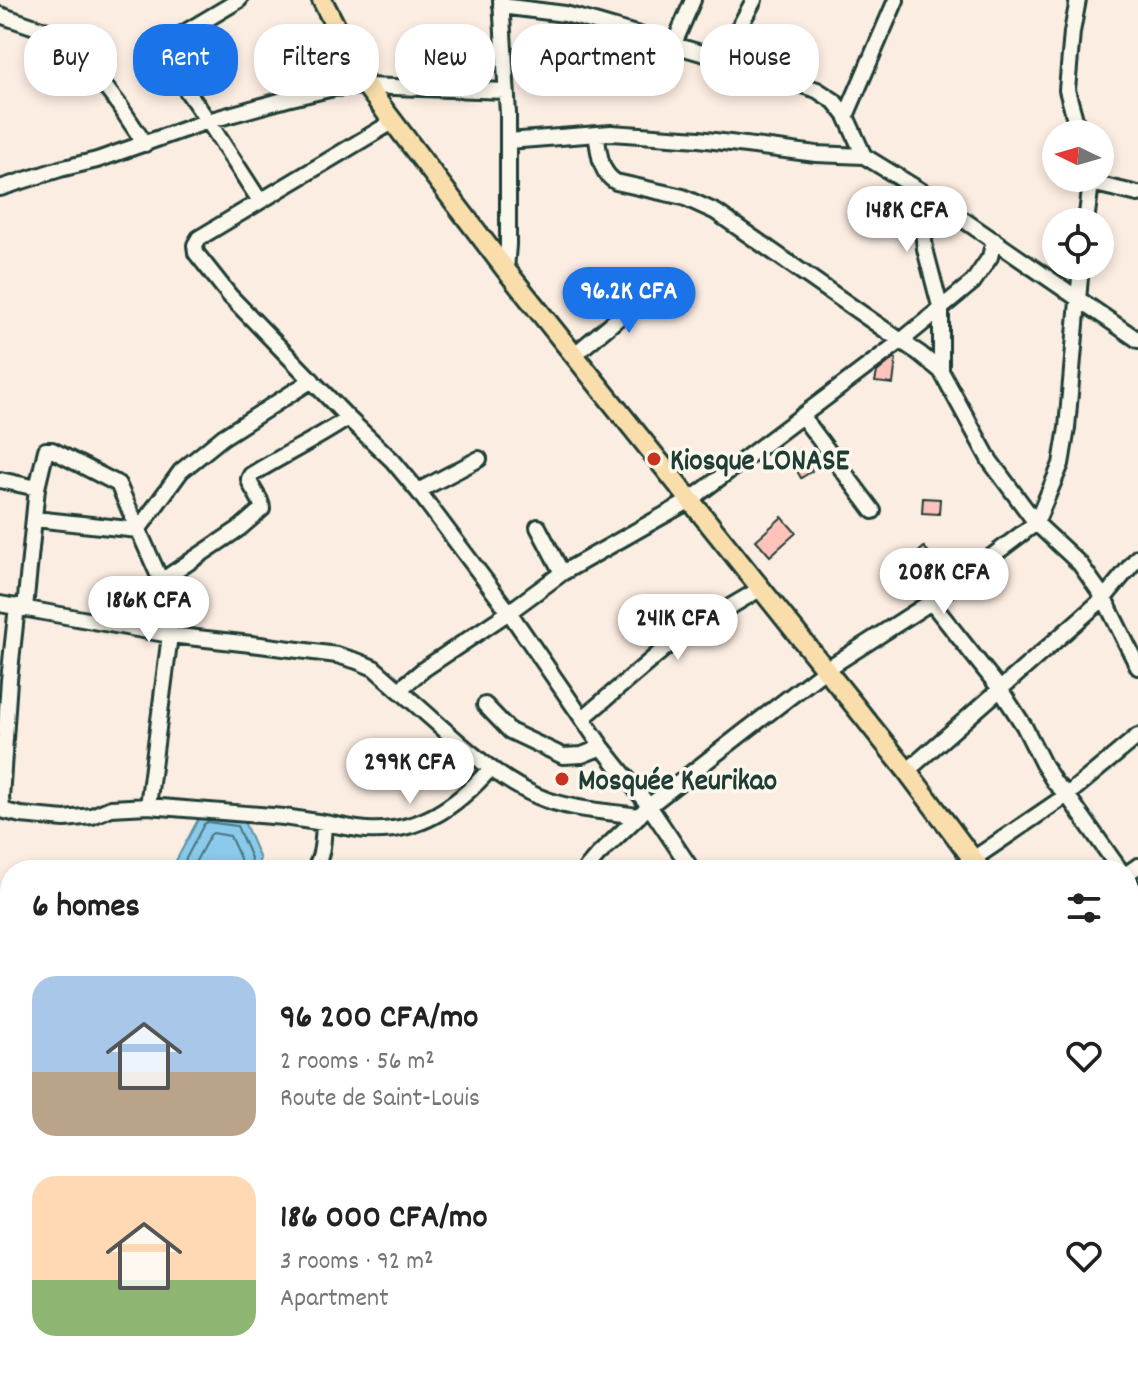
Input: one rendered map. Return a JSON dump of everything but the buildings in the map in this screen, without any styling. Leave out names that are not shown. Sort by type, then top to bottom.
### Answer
[{"type":"main road","points":[[322,0],[334,24]]},
{"type":"main road","points":[[374,96],[506,270],[907,771],[973,860]]},
{"type":"street","points":[[239,0],[167,43],[162,55],[260,201]]},
{"type":"street","points":[[683,24],[693,0]]},
{"type":"street","points":[[741,24],[754,0]]},
{"type":"street","points":[[846,116],[896,0]]},
{"type":"street","points":[[1075,120],[1067,90],[1078,0]]},
{"type":"street","points":[[506,270],[508,141],[501,3],[565,14],[599,24]]},
{"type":"street","points":[[0,15],[62,36],[78,51],[145,144]]},
{"type":"street","points":[[379,86],[506,91]]},
{"type":"street","points":[[819,91],[834,101],[846,116],[864,156]]},
{"type":"street","points":[[0,188],[97,160],[208,121],[300,96]]},
{"type":"street","points":[[394,121],[199,238],[195,245],[196,253],[230,296],[393,461],[418,491],[509,612],[644,811],[684,860]]},
{"type":"street","points":[[508,141],[611,133],[864,156],[926,194],[1138,340]]},
{"type":"street","points":[[596,135],[602,168],[607,177],[616,182],[683,197],[716,212],[941,371],[990,461],[1036,523],[1080,564],[1104,598],[1138,667]]},
{"type":"street","points":[[1114,187],[1138,194]]},
{"type":"street","points":[[926,194],[923,231],[941,310],[941,371]]},
{"type":"street","points":[[399,690],[424,669],[562,573],[689,501],[802,416],[973,282],[990,257],[994,240]]},
{"type":"street","points":[[594,860],[644,811],[825,670],[931,602],[1036,523],[1061,464],[1067,428],[1079,280]]},
{"type":"street","points":[[574,355],[658,285]]},
{"type":"street","points":[[138,530],[181,471],[223,437],[312,380]]},
{"type":"street","points":[[802,416],[873,511]]},
{"type":"street","points":[[161,581],[240,528],[262,509],[249,483],[251,475],[348,418]]},
{"type":"street","points":[[148,806],[170,635],[161,581],[118,484],[52,450],[46,450],[37,488],[35,519],[4,704],[1,798],[5,811],[65,819],[92,816],[111,808],[148,806],[284,817],[365,830],[389,830],[410,827],[443,812],[470,792],[490,769]]},
{"type":"street","points":[[418,491],[479,459]]},
{"type":"street","points":[[0,480],[37,488]]},
{"type":"street","points":[[35,519],[138,530]]},
{"type":"street","points":[[538,527],[562,573]]},
{"type":"street","points":[[907,771],[1104,598],[1138,557]]},
{"type":"street","points":[[583,718],[677,638],[760,589]]},
{"type":"street","points":[[931,602],[1000,689],[1049,773],[1113,860]]},
{"type":"street","points":[[0,604],[170,635],[337,655],[357,661],[374,668],[490,769],[537,795],[551,801],[644,811]]},
{"type":"street","points":[[485,705],[510,731],[563,756],[582,755],[602,747]]},
{"type":"street","points":[[983,860],[1138,736]]},
{"type":"street","points":[[320,860],[324,823]]},
{"type":"water","points":[[201,814],[242,817],[260,859],[260,860],[176,860]]},
{"type":"place","name":"Kiosque LONASE","points":[[654,459]]},
{"type":"place","name":"Mosquée Keurikao","points":[[562,779]]}]
